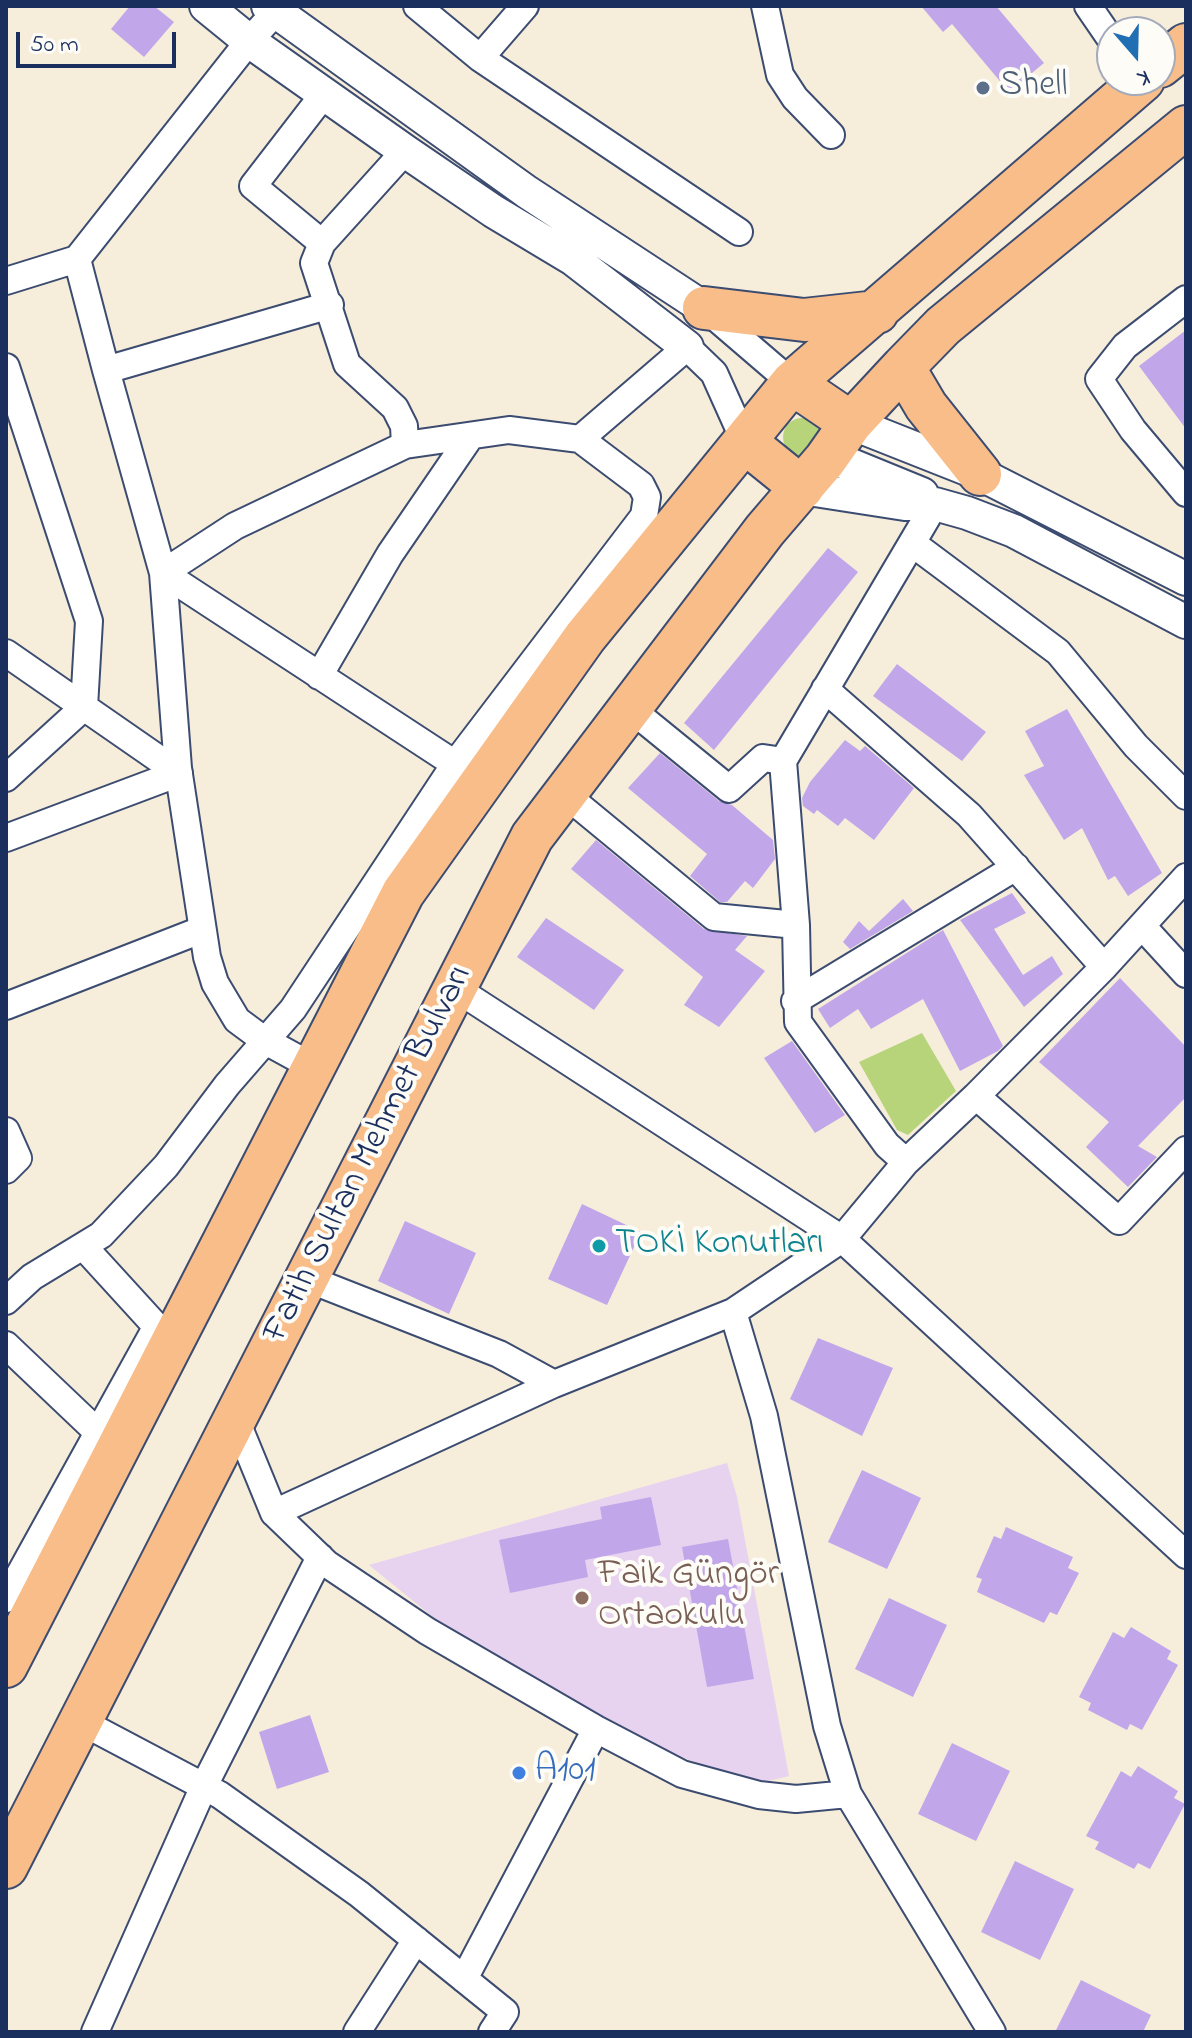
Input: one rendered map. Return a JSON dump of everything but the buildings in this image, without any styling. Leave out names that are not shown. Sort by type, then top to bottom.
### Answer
[{"type":"highway","points":[[6,1666],[13,1613],[164,1335],[315,1068],[403,893],[585,637],[792,383],[1123,96]]},
{"type":"highway","points":[[792,383],[840,439],[943,326],[1186,127]]},
{"type":"highway","points":[[704,308],[804,320],[877,312]]},
{"type":"highway","points":[[903,367],[926,406],[980,474]]},
{"type":"highway","name":"Fatih Sultan Mehmet Bulvarı","points":[[6,1867],[532,837],[632,710],[765,530],[840,439]]},
{"type":"highway","points":[[745,442],[802,488]]},
{"type":"street","points":[[206,6],[249,41],[405,151],[493,211],[573,259],[687,347],[714,373],[745,442]]},
{"type":"street","points":[[417,6],[480,58],[739,232]]},
{"type":"street","points":[[480,58],[525,6]]},
{"type":"street","points":[[765,6],[780,75],[795,98],[831,135]]},
{"type":"street","points":[[6,281],[77,259],[275,8],[527,192],[704,308],[792,383]]},
{"type":"street","points":[[322,243],[253,186],[324,94]]},
{"type":"street","points":[[405,151],[322,243],[314,263],[347,364],[395,408],[404,426],[405,445]]},
{"type":"street","points":[[77,259],[163,573],[179,773],[201,930],[220,992],[237,1020],[264,1040],[315,1068]]},
{"type":"street","points":[[1186,299],[1125,346],[1099,379],[1133,430],[1186,493]]},
{"type":"street","points":[[106,370],[330,305]]},
{"type":"street","points":[[580,439],[687,347]]},
{"type":"street","points":[[6,367],[89,621],[84,707],[6,778]]},
{"type":"street","points":[[6,1301],[32,1277],[101,1235],[166,1166],[264,1040],[293,1009],[455,764],[647,510],[647,497],[641,485],[580,439],[509,430],[405,445],[235,526],[163,573]]},
{"type":"street","points":[[319,676],[390,554],[470,437]]},
{"type":"street","points":[[840,439],[980,474],[1186,579]]},
{"type":"street","points":[[840,439],[935,504]]},
{"type":"street","points":[[967,513],[980,474]]},
{"type":"street","points":[[802,488],[905,504],[935,504],[967,513],[1014,531],[1186,622]]},
{"type":"street","points":[[906,1162],[887,1145],[798,1022],[795,1001],[796,925],[783,761],[935,504]]},
{"type":"street","points":[[912,543],[1058,652],[1136,746],[1186,796]]},
{"type":"street","points":[[163,573],[455,764]]},
{"type":"street","points":[[6,653],[179,773]]},
{"type":"street","points":[[825,689],[969,815],[1104,967]]},
{"type":"street","points":[[632,710],[729,789],[763,758],[783,761]]},
{"type":"street","points":[[6,838],[179,773]]},
{"type":"street","points":[[566,795],[714,917],[796,925]]},
{"type":"street","points":[[795,1001],[1016,867]]},
{"type":"street","points":[[274,1513],[554,1384],[733,1312],[842,1239],[906,1162],[1104,967],[1186,877]]},
{"type":"street","points":[[1142,926],[1186,974]]},
{"type":"street","points":[[6,1006],[201,930]]},
{"type":"street","points":[[455,988],[842,1239],[1186,1555]]},
{"type":"street","points":[[976,1096],[1119,1221],[1186,1150]]},
{"type":"street","points":[[6,1131],[18,1158],[6,1170]]},
{"type":"street","points":[[83,1246],[164,1335]]},
{"type":"street","points":[[308,1279],[499,1354],[554,1384]]},
{"type":"street","points":[[733,1312],[764,1416],[827,1726],[848,1794],[992,2032]]},
{"type":"street","points":[[6,1345],[107,1441]]},
{"type":"street","points":[[235,1418],[274,1513],[320,1557],[427,1631],[596,1729],[682,1774],[715,1786],[796,1799],[848,1794]]},
{"type":"street","points":[[95,2032],[204,1786],[320,1557]]},
{"type":"street","points":[[80,1721],[204,1786],[359,1894],[505,2012],[492,2032]]},
{"type":"street","points":[[464,1979],[596,1729]]},
{"type":"street","points":[[357,2032],[416,1940]]},
{"type":"shaded area","name":"Faik Güngör Ortaokulu","points":[[727,1463],[737,1497],[789,1776],[756,1784],[634,1740],[449,1630],[369,1565]]},
{"type":"green space","points":[[802,418],[815,424],[821,437],[815,450],[802,456],[789,450],[783,437],[789,424]]},
{"type":"green space","points":[[922,1033],[956,1091],[908,1135],[897,1130],[859,1062]]},
{"type":"place","name":"Shell","points":[[983,88]]},
{"type":"place","name":"TOKİ Konutları","points":[[599,1246]]},
{"type":"place","name":"Faik Güngör Ortaokulu","points":[[582,1598]]},
{"type":"place","name":"A101","points":[[519,1773]]}]
